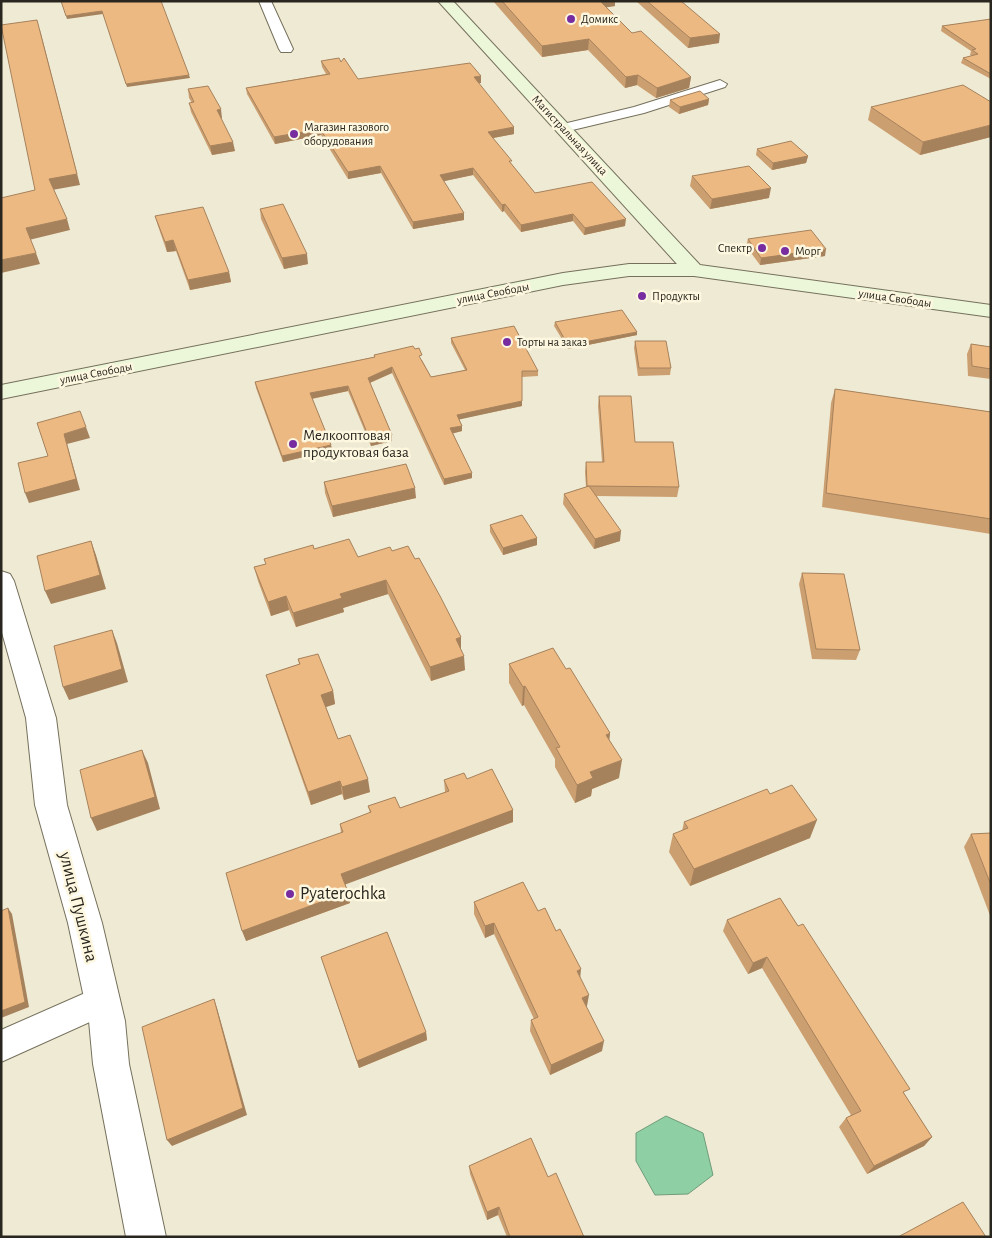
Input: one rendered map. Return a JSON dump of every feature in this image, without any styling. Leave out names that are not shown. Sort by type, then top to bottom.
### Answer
[{"type":"main road","name":"Магистральная улица","points":[[445,1],[694,270]]},
{"type":"main road","name":"улица Свободы","points":[[1,392],[583,275],[629,270],[694,270],[991,311]]},
{"type":"street","points":[[265,1],[286,49]]},
{"type":"street","points":[[564,128],[639,110],[720,84]]},
{"type":"street","name":"улица Пушкина","points":[[1,581],[41,718],[51,805],[84,923],[107,1021],[111,1064],[146,1237]]},
{"type":"street","points":[[1,1046],[101,1001]]},
{"type":"shaded area","points":[[666,1116],[703,1133],[713,1175],[688,1194],[655,1195],[636,1161],[636,1133]]},
{"type":"building","points":[[61,1],[161,1],[189,75],[126,84],[102,11],[66,16]]},
{"type":"building","points":[[502,1],[600,1],[632,33],[641,31],[691,77],[657,88],[638,75],[626,77],[589,39],[542,46]]},
{"type":"building","points":[[647,1],[681,1],[720,34],[690,38]]},
{"type":"building","points":[[991,19],[991,74],[963,58],[978,54],[972,50],[976,49],[942,26]]},
{"type":"building","points":[[37,20],[77,174],[49,179],[67,219],[26,228],[36,253],[1,260],[1,198],[35,190],[1,25]]},
{"type":"building","points":[[339,58],[341,62],[344,58],[358,79],[470,63],[481,76],[474,77],[514,127],[488,132],[535,193],[592,182],[626,219],[585,228],[573,214],[521,225],[505,204],[502,205],[473,168],[440,175],[464,213],[413,222],[380,166],[348,172],[320,129],[274,137],[246,88],[330,74],[321,61]]},
{"type":"building","points":[[963,85],[991,102],[991,125],[923,142],[871,107]]},
{"type":"building","points":[[208,86],[221,109],[217,110],[233,142],[210,146],[189,103],[194,102],[188,89]]},
{"type":"building","points":[[700,91],[709,99],[680,107],[670,100]]},
{"type":"building","points":[[791,141],[808,156],[773,163],[757,149]]},
{"type":"building","points":[[749,166],[771,188],[712,199],[692,176]]},
{"type":"building","points":[[283,204],[307,254],[282,258],[260,209]]},
{"type":"building","points":[[203,207],[229,272],[188,280],[173,240],[165,242],[155,216]]},
{"type":"building","name":"Морг","points":[[811,230],[826,249],[761,258],[748,239]]},
{"type":"building","points":[[622,310],[637,332],[568,345],[555,322]]},
{"type":"building","points":[[514,326],[538,371],[522,371],[522,401],[457,415],[462,426],[450,428],[472,473],[444,479],[392,367],[368,378],[392,435],[370,440],[348,386],[310,393],[331,445],[282,456],[255,382],[375,357],[374,355],[413,346],[415,349],[419,348],[422,355],[419,356],[431,377],[467,370],[451,338]]},
{"type":"building","points":[[635,341],[666,341],[671,368],[639,368]]},
{"type":"building","points":[[971,344],[991,347],[991,369],[972,366]]},
{"type":"building","points":[[835,389],[991,412],[991,519],[826,493]]},
{"type":"building","points":[[599,396],[631,396],[635,442],[673,442],[679,487],[587,486],[586,462],[604,462]]},
{"type":"building","points":[[80,411],[86,427],[64,434],[76,479],[25,493],[18,463],[48,456],[37,423]]},
{"type":"building","points":[[406,464],[415,488],[332,506],[324,482]]},
{"type":"building","points":[[589,486],[621,531],[595,539],[564,494]]},
{"type":"building","points":[[522,515],[537,538],[503,548],[490,525]]},
{"type":"building","points":[[349,539],[358,557],[390,547],[392,551],[408,546],[415,559],[419,558],[461,637],[456,639],[464,656],[430,667],[386,580],[340,594],[342,598],[293,613],[286,596],[268,602],[254,567],[266,564],[264,559],[313,545],[314,549]]},
{"type":"building","points":[[91,541],[100,575],[45,591],[37,556]]},
{"type":"building","points":[[802,573],[844,574],[860,650],[816,649]]},
{"type":"building","points":[[112,630],[122,669],[63,687],[54,646]]},
{"type":"building","points":[[553,648],[566,669],[570,668],[610,733],[606,735],[622,760],[590,772],[593,778],[577,785],[556,748],[560,747],[525,686],[523,687],[509,664]]},
{"type":"building","points":[[318,654],[333,691],[321,695],[338,739],[350,735],[368,779],[342,787],[340,781],[308,792],[266,675],[300,664],[298,659]]},
{"type":"building","points":[[142,750],[155,797],[91,818],[80,770]]},
{"type":"building","points":[[492,769],[513,810],[341,874],[348,892],[242,931],[226,873],[343,832],[340,824],[371,812],[368,806],[395,797],[400,808],[449,791],[444,780],[464,773],[467,779]]},
{"type":"building","points":[[792,785],[817,820],[694,869],[673,834],[688,828],[684,822],[767,789],[770,794]]},
{"type":"building","points":[[991,833],[991,885],[971,834]]},
{"type":"building","points":[[523,882],[538,911],[545,908],[556,931],[560,929],[581,969],[577,971],[589,995],[582,998],[604,1041],[551,1065],[531,1020],[538,1017],[494,923],[485,926],[474,902]]},
{"type":"building","points":[[780,898],[798,926],[803,924],[910,1089],[903,1092],[932,1137],[874,1166],[846,1118],[861,1111],[767,957],[753,963],[727,920]]},
{"type":"building","points":[[8,908],[25,1002],[1,1011],[1,911]]},
{"type":"building","points":[[387,932],[426,1032],[357,1061],[321,957]]},
{"type":"building","points":[[214,999],[243,1108],[167,1140],[142,1027]]},
{"type":"building","points":[[531,1138],[548,1177],[556,1173],[584,1237],[510,1237],[499,1207],[487,1212],[469,1166]]},
{"type":"building","points":[[963,1202],[986,1237],[898,1237]]},
{"type":"place","name":"Домикс","points":[[571,19]]},
{"type":"place","name":"Магазин газового оборудования","points":[[294,134]]},
{"type":"place","name":"Спектр","points":[[762,248]]},
{"type":"place","name":"Морг","points":[[785,251]]},
{"type":"place","name":"Продукты","points":[[642,296]]},
{"type":"place","name":"Торты на заказ","points":[[507,342]]},
{"type":"place","name":"Мелкооптовая продуктовая база","points":[[293,444]]},
{"type":"place","name":"Pyaterochka","points":[[290,894]]}]
